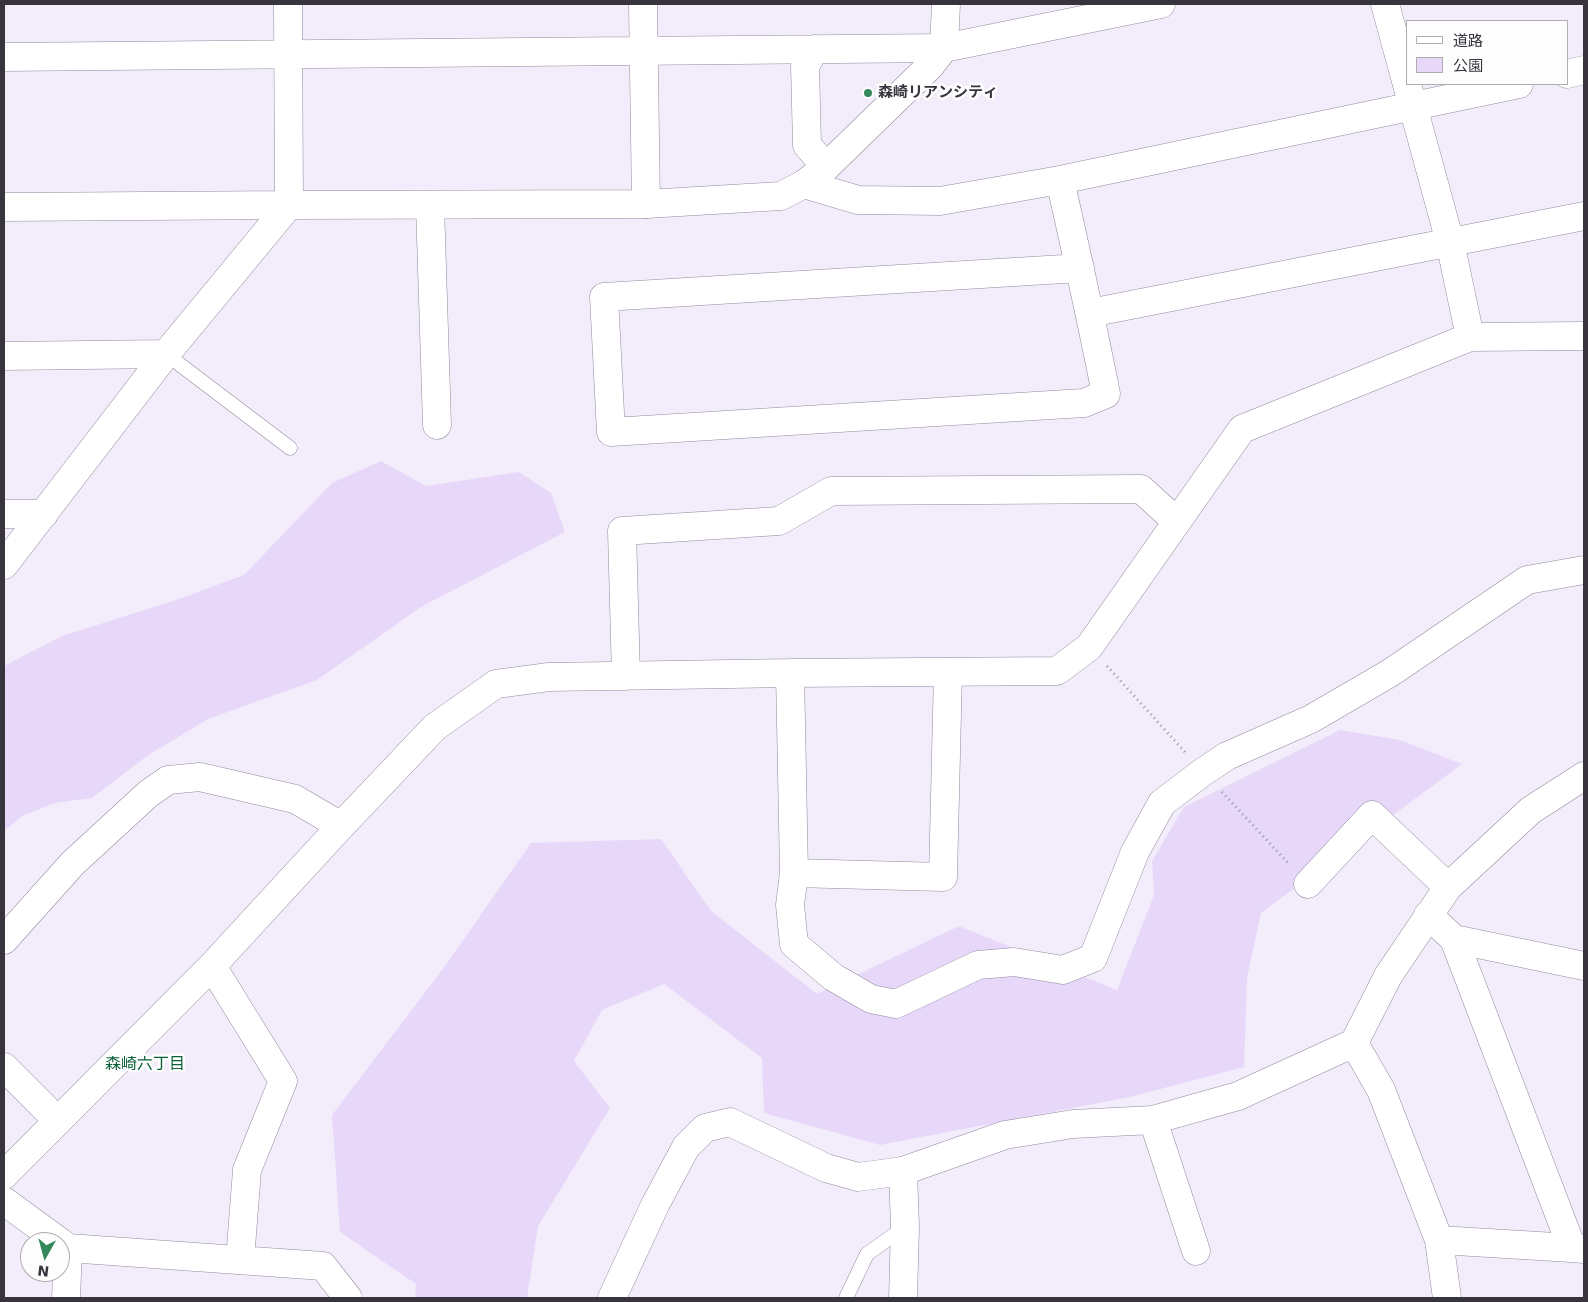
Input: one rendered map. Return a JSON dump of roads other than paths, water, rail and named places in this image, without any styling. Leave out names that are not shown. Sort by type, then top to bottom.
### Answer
[{"type":"street","points":[[4,565],[166,354],[289,205],[288,4]]},
{"type":"street","points":[[643,4],[646,204]]},
{"type":"street","points":[[4,208],[646,204],[781,196],[804,184],[826,167],[930,66],[944,48],[946,4]]},
{"type":"street","points":[[4,57],[944,48],[1161,4]]},
{"type":"street","points":[[1385,4],[1406,83]]},
{"type":"street","points":[[815,49],[805,66],[807,145],[826,167]]},
{"type":"street","points":[[1568,74],[1584,70]]},
{"type":"street","points":[[1406,85],[1450,242],[1470,337]]},
{"type":"street","points":[[804,184],[858,200],[940,201],[1060,180],[1514,85]]},
{"type":"street","points":[[1060,180],[1080,268],[1090,313],[1106,394],[1084,403],[611,432],[604,297],[1080,268]]},
{"type":"street","points":[[430,205],[437,425]]},
{"type":"street","points":[[1090,313],[1584,216]]},
{"type":"street","points":[[4,1175],[212,966],[435,727],[496,684],[549,677],[1057,671],[1089,647],[1242,429],[1470,337],[1584,336]]},
{"type":"street","points":[[4,356],[166,354]]},
{"type":"street","points":[[626,676],[622,531],[779,521],[831,491],[1141,489],[1176,521]]},
{"type":"street","points":[[4,514],[44,514]]},
{"type":"street","points":[[790,673],[794,873],[790,905],[794,944],[833,977],[872,999],[896,1004],[978,965],[1014,962],[1063,970],[1092,958],[1135,852],[1162,803],[1226,756],[1311,719],[1390,673],[1527,580],[1584,570]]},
{"type":"street","points":[[794,873],[943,876],[948,673]]},
{"type":"street","points":[[612,1298],[655,1205],[686,1147],[705,1128],[730,1122],[826,1168],[858,1177],[903,1171],[1005,1135],[1073,1124],[1153,1120],[1238,1096],[1354,1044],[1388,976],[1448,887],[1531,810],[1584,776]]},
{"type":"street","points":[[4,940],[73,864],[148,794],[168,780],[200,777],[296,799],[341,826]]},
{"type":"street","points":[[1308,884],[1372,815],[1448,887]]},
{"type":"street","points":[[1428,915],[1454,939],[1578,1249],[1439,1240]]},
{"type":"street","points":[[1454,939],[1584,966]]},
{"type":"street","points":[[212,966],[283,1081],[247,1170],[240,1260]]},
{"type":"street","points":[[1354,1044],[1381,1090],[1439,1240],[1447,1298]]},
{"type":"street","points":[[4,1067],[58,1121]]},
{"type":"street","points":[[1153,1120],[1196,1250]]},
{"type":"street","points":[[903,1171],[905,1228],[903,1298]]},
{"type":"street","points":[[4,1201],[47,1232]]},
{"type":"street","points":[[70,1245],[323,1266],[348,1298]]},
{"type":"street","points":[[65,1282],[66,1298]]},
{"type":"lane","points":[[166,354],[290,448]]},
{"type":"lane","points":[[846,1298],[867,1254],[905,1228]]},
{"type":"place","name":"森崎リアンシティ","points":[[868,93]]},
{"type":"district","name":"森崎六丁目","points":[[145,1065]]}]
